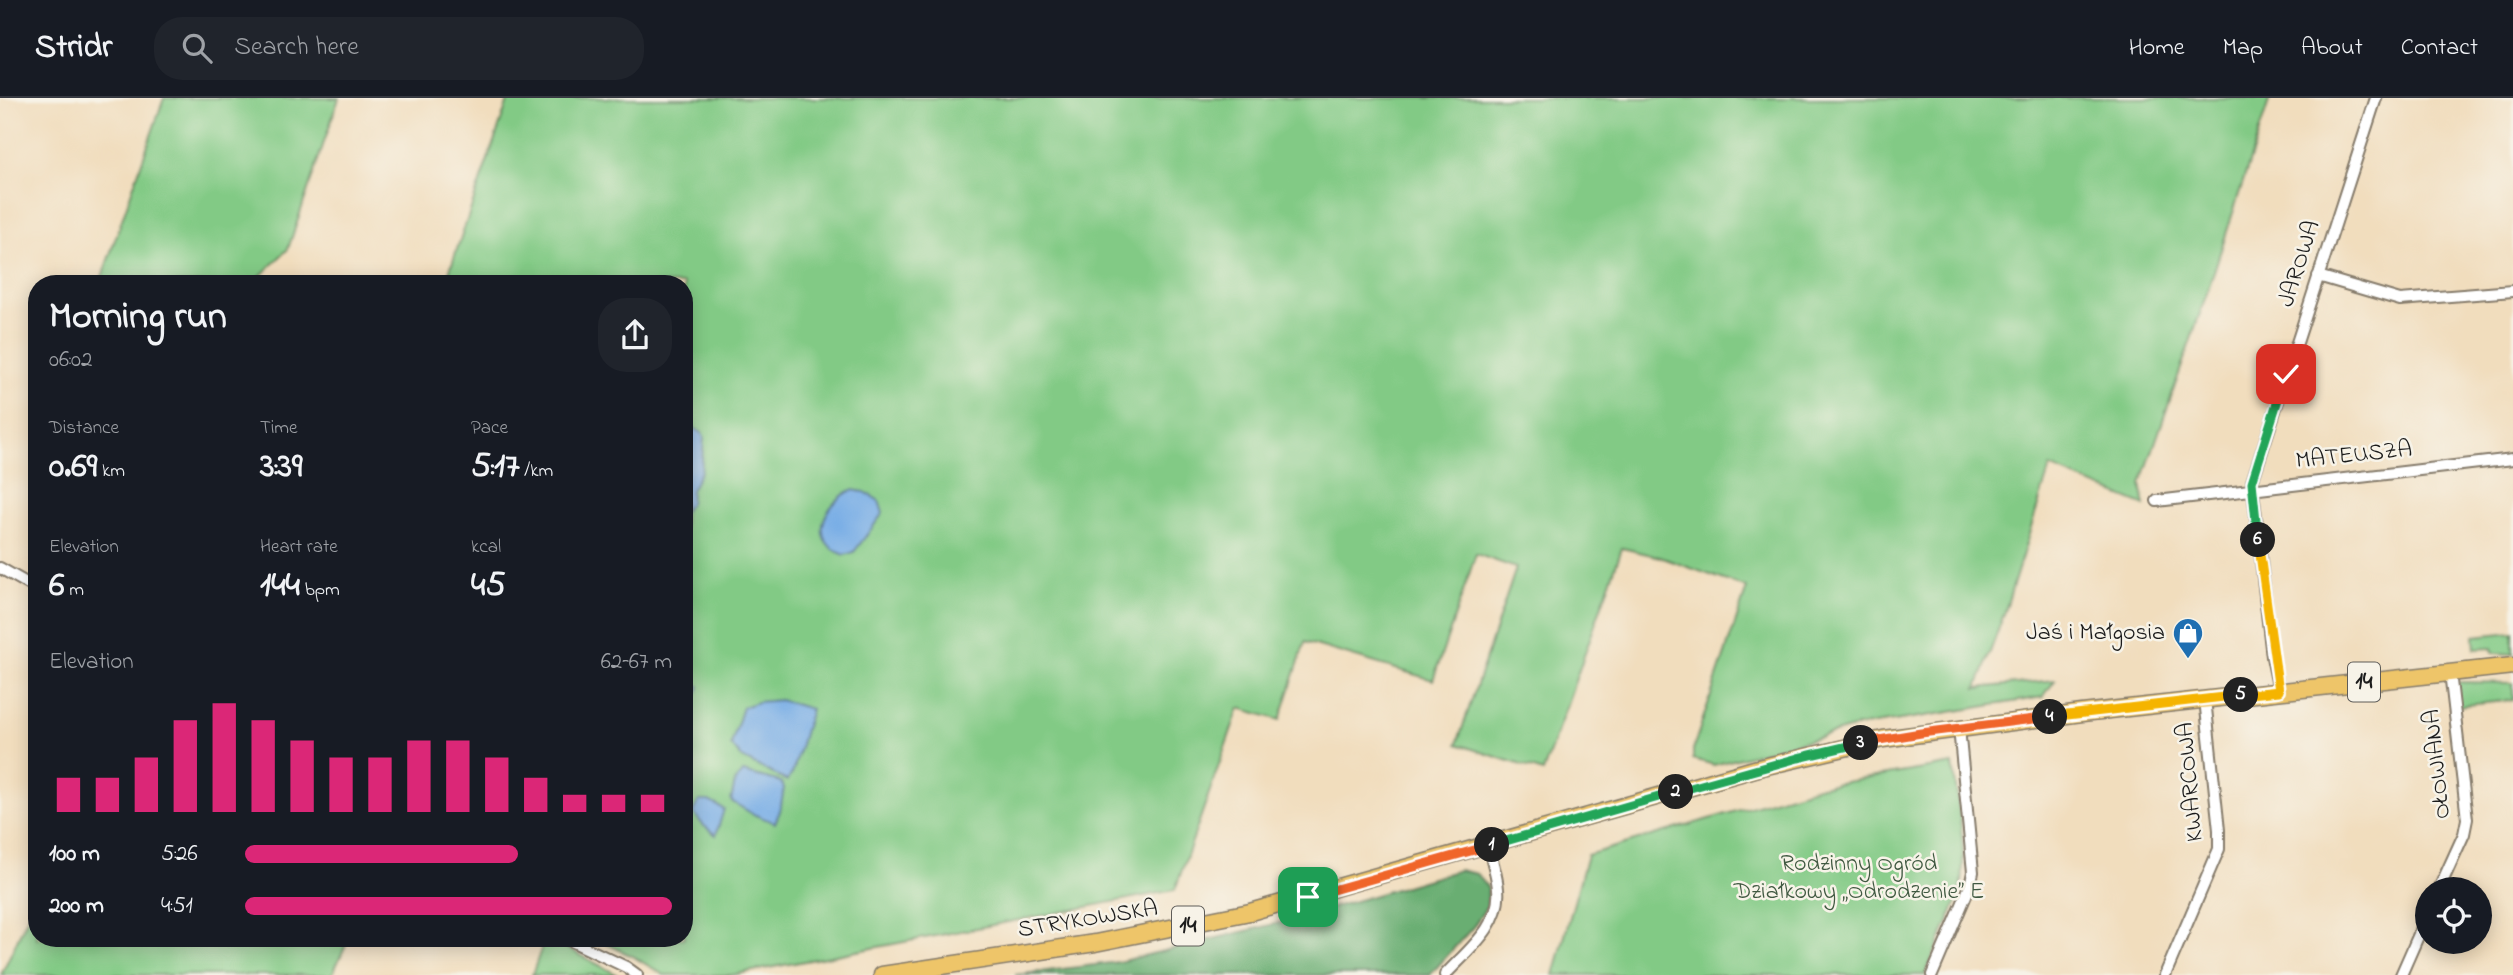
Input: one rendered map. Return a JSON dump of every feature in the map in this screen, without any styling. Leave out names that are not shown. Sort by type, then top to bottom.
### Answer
[{"type":"main road","name":"STRYKOWSKA","points":[[881,975],[1095,943],[1205,922],[1308,897],[1798,758],[1882,739],[2205,699],[2513,666]]},
{"type":"main road","name":"STRYKOWSKA","points":[[2450,673],[2513,676]]},
{"type":"street","name":"JAROWA","points":[[2279,691],[2272,657],[2251,489],[2376,98]]},
{"type":"street","points":[[2318,276],[2400,300],[2513,291]]},
{"type":"street","name":"MATEUSZA","points":[[2157,501],[2513,459]]},
{"type":"street","points":[[0,568],[28,584]]},
{"type":"street","name":"OŁOWIANA","points":[[2444,877],[2467,819],[2450,673]]},
{"type":"street","name":"KWARCOWA","points":[[2165,975],[2219,849],[2205,699]]},
{"type":"street","points":[[1932,975],[1970,886],[1973,872],[1959,728]]},
{"type":"street","points":[[1445,975],[1489,926],[1498,908],[1498,889],[1488,846]]},
{"type":"street","points":[[2401,975],[2415,943]]},
{"type":"street","points":[[584,947],[637,975]]},
{"type":"green space","points":[[164,98],[339,98],[288,249],[261,275],[103,275]]},
{"type":"green space","points":[[509,98],[2270,98],[2141,484],[2145,506],[2050,467],[2005,611],[1977,688],[2055,680],[2043,697],[1857,727],[1714,765],[1693,759],[1693,749],[1747,588],[1660,557],[1622,548],[1543,772],[1457,744],[1516,568],[1476,554],[1433,680],[1305,642],[1280,720],[1239,708],[1175,890],[732,975],[664,975],[614,947],[693,947],[693,275],[448,275]]},
{"type":"green space","points":[[2513,632],[2513,654],[2493,653],[2492,648],[2475,649],[2474,636]]},
{"type":"green space","points":[[2513,683],[2513,700],[2458,706],[2457,684]]},
{"type":"green space","name":"Rodzinny Ogród Działkowy „Odrodzenie” E","points":[[1953,764],[1962,844],[1961,892],[1925,975],[1554,975],[1587,855],[1821,786]]},
{"type":"green space","points":[[1459,870],[1477,874],[1488,888],[1487,906],[1474,926],[1430,975],[1015,975],[1118,962],[1291,920]]},
{"type":"green space","points":[[28,916],[28,947],[345,947],[332,975],[1,975]]},
{"type":"green space","points":[[542,947],[565,947],[618,975],[532,975]]},
{"type":"water","points":[[693,428],[702,433],[704,438],[701,471],[693,486]]},
{"type":"water","points":[[852,490],[865,492],[879,501],[883,513],[854,552],[845,555],[833,549],[826,541],[823,523],[833,504]]},
{"type":"water","points":[[693,683],[700,687],[693,702]]},
{"type":"water","points":[[780,700],[811,709],[793,772],[787,781],[742,758],[731,745],[743,707],[757,702]]},
{"type":"water","points":[[743,772],[781,782],[784,788],[775,823],[731,801],[735,782]]},
{"type":"water","points":[[699,801],[709,801],[724,809],[716,835],[703,825],[693,812]]},
{"type":"place","name":"Jaś i Małgosia","points":[[2188,660]]},
{"type":"route","points":[[1308,897],[1758,768],[1837,748],[1959,728],[2279,691],[2272,657],[2251,489],[2286,374]]}]
